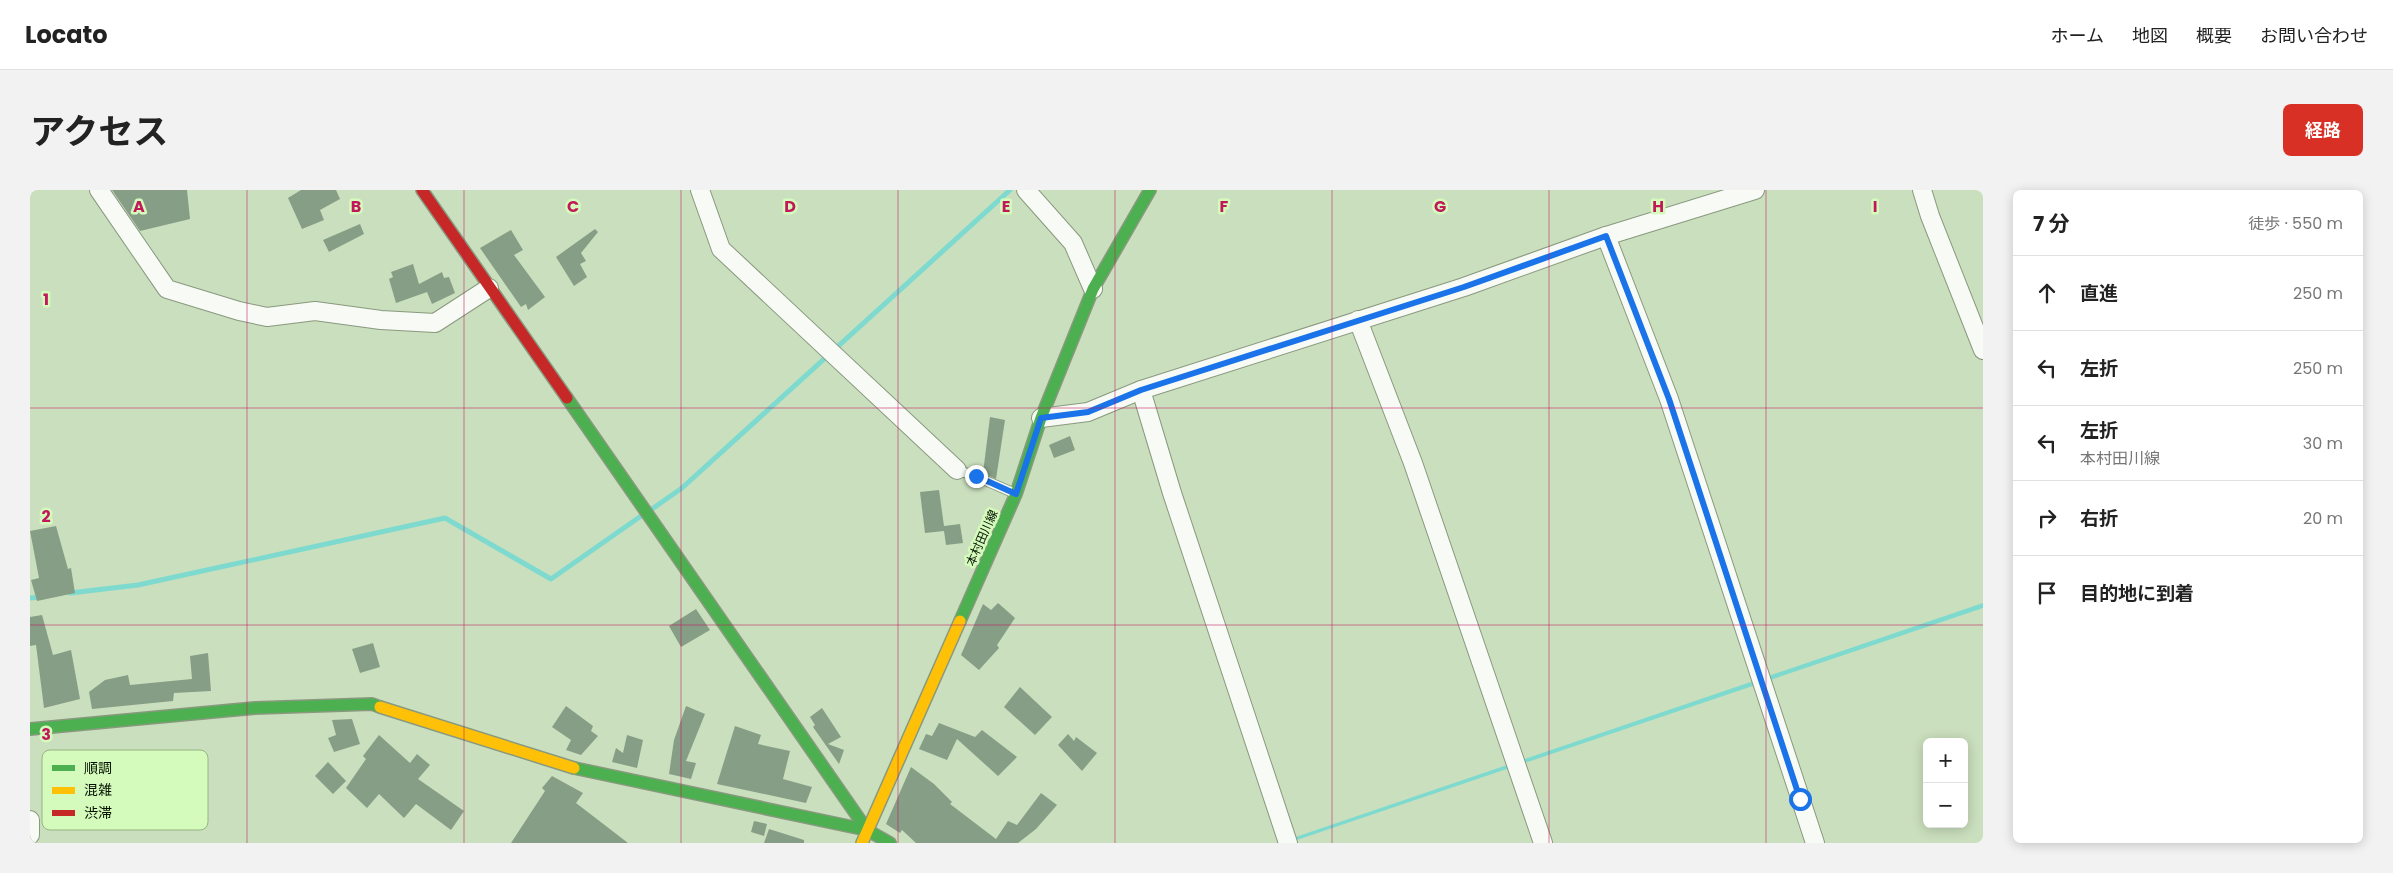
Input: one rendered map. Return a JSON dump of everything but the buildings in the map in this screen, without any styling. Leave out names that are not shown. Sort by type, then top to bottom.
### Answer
[{"type":"street","points":[[99,190],[166,289],[239,311],[267,317],[315,311],[381,320],[435,324],[489,288]]},
{"type":"street","points":[[422,190],[867,830]]},
{"type":"street","points":[[700,190],[721,249],[957,470]]},
{"type":"street","points":[[1026,190],[1073,243],[1093,289]]},
{"type":"street","name":"本村田川線","points":[[862,843],[1016,494],[1041,418],[1093,289],[1150,190]]},
{"type":"street","points":[[1041,418],[1088,412],[1141,390],[1464,287],[1606,236],[1755,190]]},
{"type":"street","points":[[1922,190],[1930,216],[1983,350]]},
{"type":"street","points":[[1606,236],[1669,399],[1815,843]]},
{"type":"street","points":[[1358,320],[1413,463],[1544,843]]},
{"type":"street","points":[[1141,390],[1172,493],[1288,843]]},
{"type":"street","points":[[30,729],[255,708],[372,704],[588,772],[867,830],[890,843]]},
{"type":"street","points":[[30,820],[30,835]]},
{"type":"lane","points":[[957,470],[976,476],[1016,494]]},
{"type":"water","points":[[1983,603],[1983,608],[1288,843],[1278,843]]},
{"type":"waterway","points":[[652,509],[682,488],[1010,190]]},
{"type":"waterway","points":[[70,593],[138,585],[445,518],[551,579],[641,516]]},
{"type":"waterway","points":[[30,598],[42,597]]},
{"type":"traffic: fast","points":[[960,621],[1016,494],[1041,418],[1093,289],[1150,190]]},
{"type":"traffic: fast","points":[[567,398],[867,830]]},
{"type":"traffic: fast","points":[[30,729],[255,708],[372,704],[380,707]]},
{"type":"traffic: fast","points":[[574,768],[867,830],[890,843]]},
{"type":"traffic: slow","points":[[862,843],[960,621]]},
{"type":"traffic: slow","points":[[380,707],[574,768]]},
{"type":"traffic: jam","points":[[422,190],[567,398]]},
{"type":"route","points":[[976,476],[1016,494],[1041,418],[1088,412],[1141,390],[1464,287],[1606,236],[1669,399],[1800,799]]}]
